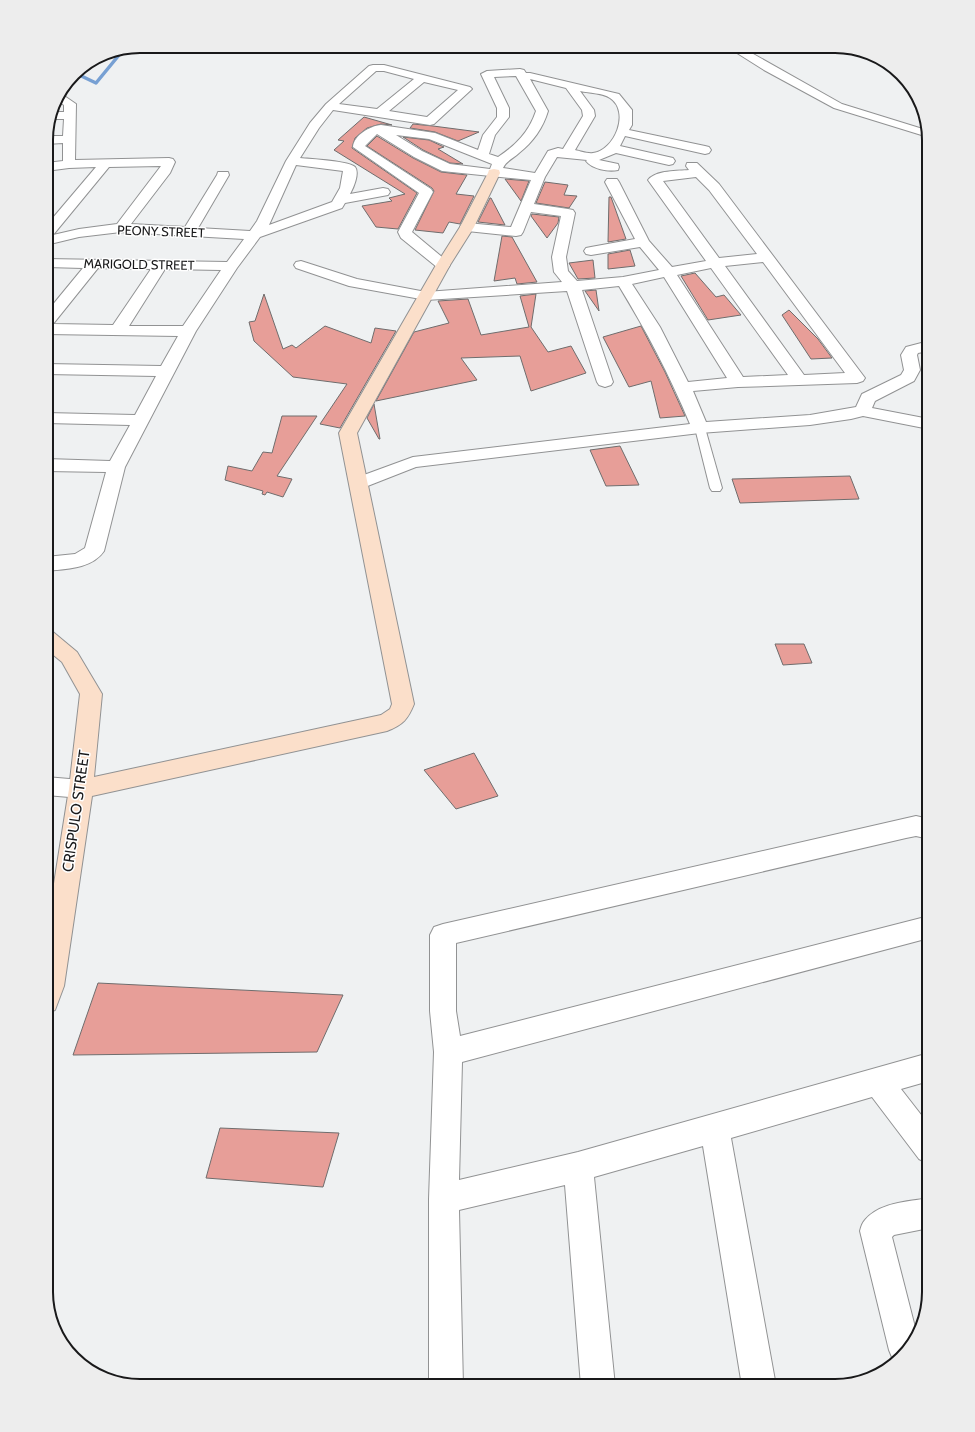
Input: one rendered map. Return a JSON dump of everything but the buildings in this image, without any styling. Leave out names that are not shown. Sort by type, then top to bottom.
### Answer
[{"type":"street","points":[[743,53],[838,106],[921,132]]},
{"type":"street","points":[[760,53],[849,103],[920,125]]},
{"type":"street","points":[[53,563],[81,560],[90,556],[94,551],[116,467],[188,331],[231,266],[264,222],[292,161],[314,126],[330,106],[373,68],[384,68],[466,88],[430,122],[330,106]]},
{"type":"street","points":[[53,787],[81,789],[387,722],[399,714],[403,704],[348,433],[443,265],[467,227],[496,169],[523,145],[540,121],[542,111],[520,72],[487,74],[503,108],[503,117],[489,135],[482,156]]},
{"type":"street","points":[[530,76],[571,86],[615,96],[626,110],[626,125],[612,148],[595,157],[558,152],[552,154],[534,150],[529,146],[537,138],[549,111],[530,76]]},
{"type":"street","points":[[380,113],[422,78]]},
{"type":"street","points":[[567,153],[589,116],[588,110],[571,86]]},
{"type":"street","points":[[63,99],[70,104],[69,164]]},
{"type":"street","points":[[57,116],[71,115]]},
{"type":"street","points":[[378,129],[418,154],[446,168],[496,169],[539,177]]},
{"type":"street","points":[[443,265],[406,235],[405,232],[426,192],[359,147],[359,144],[371,132],[378,129],[431,136],[482,156],[496,169]]},
{"type":"street","points":[[622,132],[705,150]]},
{"type":"street","points":[[53,140],[69,139]]},
{"type":"street","points":[[612,148],[669,161]]},
{"type":"street","points":[[467,227],[516,232],[539,177],[552,154]]},
{"type":"street","points":[[595,157],[593,163],[613,167]]},
{"type":"street","points":[[253,235],[337,205],[342,200],[350,176],[350,169],[340,166],[292,161]]},
{"type":"street","points":[[53,166],[69,164],[169,162],[165,170],[121,228]]},
{"type":"street","points":[[53,227],[106,163]]},
{"type":"street","points":[[684,387],[738,382],[800,381],[857,378],[714,187],[695,169],[655,180],[800,381]]},
{"type":"street","points":[[190,232],[223,175]]},
{"type":"street","points":[[612,182],[643,242],[669,273],[738,382]]},
{"type":"street","points":[[342,200],[383,192]]},
{"type":"street","points":[[526,207],[568,213],[559,257],[561,272],[573,286],[605,382]]},
{"type":"street","name":"PEONY STREET","points":[[53,240],[79,233],[121,228],[253,235]]},
{"type":"street","points":[[592,251],[643,242]]},
{"type":"street","points":[[301,265],[354,282],[426,296],[623,281],[716,263],[766,257]]},
{"type":"street","name":"MARIGOLD STREET","points":[[53,263],[231,266]]},
{"type":"street","points":[[53,314],[94,264]]},
{"type":"street","points":[[118,330],[161,265]]},
{"type":"street","points":[[623,281],[652,327],[684,387],[700,428]]},
{"type":"street","points":[[53,329],[188,331]]},
{"type":"street","points":[[863,410],[868,398],[908,378],[912,370],[909,355],[912,350],[922,348]]},
{"type":"street","points":[[53,369],[168,371]]},
{"type":"street","points":[[359,483],[413,462],[700,428],[810,420],[851,414],[863,410],[871,414],[922,423]]},
{"type":"street","points":[[53,418],[142,420]]},
{"type":"street","points":[[53,465],[116,467]]},
{"type":"street","name":"CRISPULO STREET","points":[[53,643],[70,657],[91,694],[81,789],[53,973]]},
{"type":"street","points":[[446,1379],[444,1199],[448,1052],[443,1011],[443,935],[906,828],[922,826]]},
{"type":"street","points":[[448,1052],[922,929]]},
{"type":"street","points":[[444,1199],[578,1167],[922,1070]]},
{"type":"street","points":[[878,1082],[922,1140]]},
{"type":"street","points":[[715,1128],[759,1379]]},
{"type":"street","points":[[578,1167],[597,1379]]},
{"type":"street","points":[[904,1345],[875,1231],[886,1221],[922,1214]]},
{"type":"lane","points":[[700,428],[716,488]]},
{"type":"waterway","points":[[82,76],[96,83],[118,56]]}]
